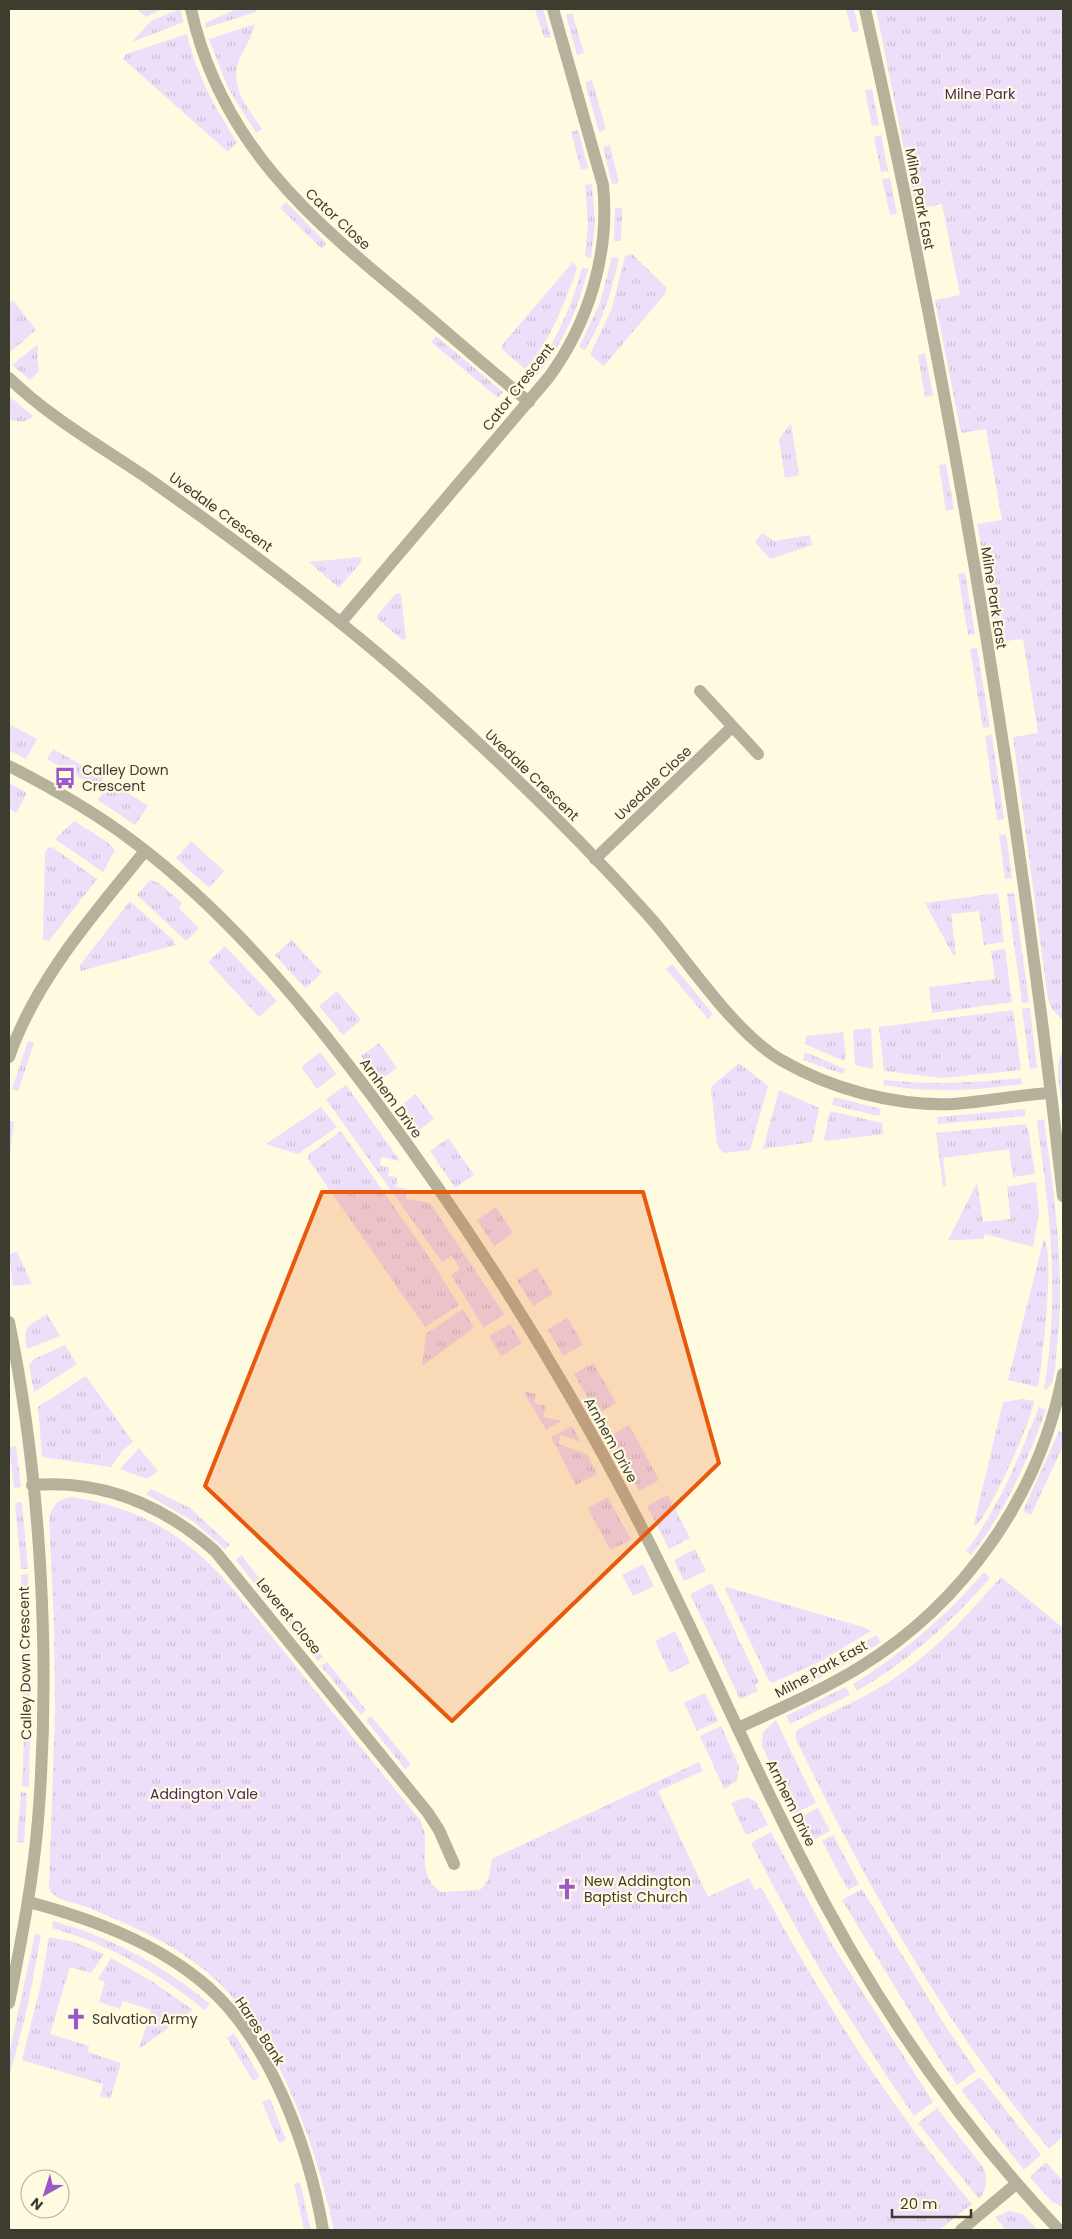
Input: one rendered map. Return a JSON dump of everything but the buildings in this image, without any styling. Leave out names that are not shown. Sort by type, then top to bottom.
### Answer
[{"type":"street","name":"Cator Close","points":[[192,9],[201,49],[219,93],[240,128],[286,189],[335,238],[529,402]]},
{"type":"street","name":"Cator Crescent","points":[[341,622],[529,402],[561,360],[577,330],[597,274],[605,206],[601,174],[553,9]]},
{"type":"street","name":"Milne Park East","points":[[865,9],[939,367],[974,565],[1017,840],[1063,1196]]},
{"type":"street","name":"Uvedale Crescent","points":[[9,378],[52,415],[144,476],[257,556],[341,622],[476,741],[595,860],[661,930],[746,1032],[766,1050],[797,1068],[832,1084],[860,1092],[925,1103],[954,1104],[1050,1093]]},
{"type":"street","points":[[700,691],[758,754]]},
{"type":"street","name":"Uvedale Close","points":[[595,860],[732,727]]},
{"type":"street","name":"Arnhem Drive","points":[[9,766],[74,802],[145,851],[181,882],[238,936],[307,1012],[381,1108],[453,1209],[504,1286],[600,1448],[640,1524],[800,1856],[858,1960],[943,2090],[1016,2184],[1059,2230]]},
{"type":"street","points":[[9,1057],[21,1028],[54,969],[145,851]]},
{"type":"street","name":"Calley Down Crescent","points":[[9,1322],[18,1372],[32,1485],[41,1598],[43,1686],[38,1820],[29,1902],[9,2003]]},
{"type":"street","name":"Milne Park East","points":[[738,1728],[816,1691],[861,1666],[912,1629],[956,1589],[993,1541],[1024,1488],[1050,1424],[1063,1374]]},
{"type":"street","name":"Leveret Close","points":[[32,1485],[80,1484],[122,1494],[164,1514],[187,1528],[215,1551],[428,1812],[439,1830],[454,1864]]},
{"type":"street","name":"Hares Bank","points":[[29,1902],[82,1917],[122,1934],[193,1974],[223,2001],[253,2042],[287,2109],[312,2181],[322,2230]]},
{"type":"street","points":[[961,2230],[1016,2184]]},
{"type":"highlighted area","points":[[322,1192],[643,1192],[719,1463],[452,1721],[205,1486]]},
{"type":"green space","points":[[137,9],[163,9],[146,17]]},
{"type":"green space","points":[[180,9],[184,22],[132,42],[151,21]]},
{"type":"green space","points":[[237,9],[256,9],[256,12],[206,28],[205,23]]},
{"type":"green space","points":[[535,9],[543,9],[551,37],[544,38]]},
{"type":"green space","points":[[846,9],[854,9],[859,31],[852,33]]},
{"type":"green space","name":"Milne Park","points":[[876,9],[1063,9],[1063,1021],[1052,1009],[1048,999],[1013,737],[1038,733],[1023,639],[998,642],[977,524],[1002,520],[986,429],[961,433],[935,300],[960,295],[942,204],[916,209]]},
{"type":"green space","points":[[572,13],[584,53],[577,55],[566,15]]},
{"type":"green space","points":[[255,24],[237,66],[236,76],[240,94],[262,129],[256,133],[228,88],[209,39]]},
{"type":"green space","points":[[187,34],[207,90],[237,142],[228,152],[123,59],[126,54]]},
{"type":"green space","points":[[592,80],[606,129],[599,132],[585,82]]},
{"type":"green space","points":[[872,89],[879,125],[872,126],[865,90]]},
{"type":"green space","points":[[578,130],[588,168],[581,170],[571,132]]},
{"type":"green space","points":[[881,135],[888,171],[881,172],[874,137]]},
{"type":"green space","points":[[610,145],[619,183],[612,184],[603,147]]},
{"type":"green space","points":[[890,178],[897,214],[890,215],[882,179]]},
{"type":"green space","points":[[592,184],[595,224],[591,258],[585,256],[588,224],[585,185]]},
{"type":"green space","points":[[286,202],[326,243],[322,249],[280,208]]},
{"type":"green space","points":[[615,208],[622,208],[621,241],[614,241]]},
{"type":"green space","points":[[632,254],[667,288],[665,294],[604,366],[590,355],[612,308],[625,256]]},
{"type":"green space","points":[[612,257],[619,258],[610,294],[602,317],[585,350],[579,347],[600,303]]},
{"type":"green space","points":[[573,262],[577,267],[576,271],[561,310],[542,346],[525,369],[502,349],[502,345]]},
{"type":"green space","points":[[582,268],[588,269],[574,313],[554,353],[535,377],[531,373],[548,349],[562,324]]},
{"type":"green space","points":[[13,300],[36,330],[9,353],[9,304]]},
{"type":"green space","points":[[436,336],[503,392],[498,398],[431,342]]},
{"type":"green space","points":[[38,344],[37,358],[39,371],[30,380],[12,365]]},
{"type":"green space","points":[[925,353],[933,396],[925,397],[918,355]]},
{"type":"green space","points":[[9,396],[33,416],[25,421],[9,420]]},
{"type":"green space","points":[[791,423],[799,475],[785,478],[779,439]]},
{"type":"green space","points":[[946,464],[954,509],[946,511],[939,465]]},
{"type":"green space","points":[[762,533],[775,541],[810,535],[812,545],[770,559],[755,542]]},
{"type":"green space","points":[[361,557],[361,562],[339,588],[309,562]]},
{"type":"green space","points":[[965,573],[975,634],[968,635],[958,574]]},
{"type":"green space","points":[[396,593],[401,594],[406,639],[402,640],[377,616]]},
{"type":"green space","points":[[977,648],[990,727],[983,728],[970,649]]},
{"type":"green space","points":[[9,724],[37,739],[26,759],[9,750]]},
{"type":"green space","points":[[992,735],[1004,819],[997,820],[985,736]]},
{"type":"green space","points":[[53,749],[104,777],[98,788],[47,759]]},
{"type":"green space","points":[[110,781],[148,806],[135,825],[98,800]]},
{"type":"green space","points":[[9,783],[27,793],[16,813],[9,809]]},
{"type":"green space","points":[[74,821],[107,842],[115,850],[103,872],[55,839]]},
{"type":"green space","points":[[1006,834],[1012,878],[1005,879],[999,835]]},
{"type":"green space","points":[[191,841],[224,871],[209,888],[176,858]]},
{"type":"green space","points":[[52,847],[97,879],[49,941],[43,939],[45,853],[48,848]]},
{"type":"green space","points":[[150,880],[159,883],[182,903],[179,908],[199,928],[186,941],[137,895]]},
{"type":"green space","points":[[998,893],[1004,942],[984,945],[979,911],[951,914],[956,955],[953,955],[925,903]]},
{"type":"green space","points":[[1014,893],[1029,1002],[1022,1003],[1007,894]]},
{"type":"green space","points":[[130,901],[173,940],[175,945],[81,971],[80,965]]},
{"type":"green space","points":[[292,940],[322,973],[305,988],[275,955]]},
{"type":"green space","points":[[225,946],[277,1001],[259,1017],[208,962]]},
{"type":"green space","points":[[1005,949],[1012,1002],[932,1013],[929,987],[995,979],[991,951]]},
{"type":"green space","points":[[672,964],[713,1014],[708,1019],[666,969]]},
{"type":"green space","points":[[337,991],[361,1020],[343,1035],[319,1006]]},
{"type":"green space","points":[[1030,1008],[1037,1068],[1030,1069],[1022,1009]]},
{"type":"green space","points":[[1013,1010],[1021,1070],[942,1078],[884,1071],[879,1027]]},
{"type":"green space","points":[[871,1028],[873,1069],[855,1065],[853,1030]]},
{"type":"green space","points":[[843,1032],[846,1055],[844,1061],[805,1044],[806,1036]]},
{"type":"green space","points":[[28,1041],[34,1043],[18,1091],[12,1089]]},
{"type":"green space","points":[[379,1043],[397,1068],[379,1081],[361,1056]]},
{"type":"green space","points":[[1063,1051],[1063,1109],[1059,1087],[1058,1064]]},
{"type":"green space","points":[[320,1052],[336,1074],[317,1089],[301,1067]]},
{"type":"green space","points":[[805,1052],[845,1069],[843,1074],[803,1060]]},
{"type":"green space","points":[[739,1063],[768,1086],[750,1150],[724,1153],[717,1144],[711,1087]]},
{"type":"green space","points":[[1021,1078],[1022,1084],[969,1090],[936,1090],[883,1085],[884,1080],[952,1083]]},
{"type":"green space","points":[[346,1085],[400,1161],[381,1157],[380,1166],[389,1167],[388,1176],[397,1177],[396,1187],[407,1189],[406,1199],[430,1203],[504,1314],[484,1328],[451,1275],[460,1269],[452,1256],[442,1262],[326,1099]]},
{"type":"green space","points":[[779,1090],[819,1108],[812,1142],[763,1149]]},
{"type":"green space","points":[[416,1094],[434,1119],[416,1132],[398,1108]]},
{"type":"green space","points":[[834,1097],[881,1109],[879,1116],[832,1105]]},
{"type":"green space","points":[[321,1107],[337,1127],[298,1154],[266,1144]]},
{"type":"green space","points":[[1025,1109],[1025,1116],[938,1124],[937,1117]]},
{"type":"green space","points":[[830,1111],[882,1123],[883,1134],[826,1141],[824,1139]]},
{"type":"green space","points":[[1044,1120],[1058,1238],[1060,1297],[1055,1370],[1052,1383],[1047,1389],[1044,1389],[1051,1320],[1051,1255],[1046,1189],[1037,1121]]},
{"type":"green space","points":[[9,1121],[14,1121],[9,1162]]},
{"type":"green space","points":[[1025,1124],[1028,1129],[1035,1174],[1013,1177],[1009,1149],[943,1158],[946,1186],[943,1186],[936,1133]]},
{"type":"green space","points":[[341,1131],[429,1257],[459,1305],[425,1327],[308,1159],[309,1154]]},
{"type":"green space","points":[[448,1138],[474,1175],[455,1188],[430,1151]]},
{"type":"green space","points":[[1036,1182],[1039,1212],[1033,1247],[985,1234],[983,1239],[948,1240],[977,1183],[983,1222],[1011,1219],[1007,1187]]},
{"type":"green space","points":[[496,1207],[513,1233],[494,1246],[477,1220]]},
{"type":"green space","points":[[1044,1238],[1047,1249],[1048,1287],[1045,1333],[1038,1387],[1008,1380]]},
{"type":"green space","points":[[17,1252],[32,1284],[13,1286],[9,1254]]},
{"type":"green space","points":[[537,1268],[553,1294],[533,1306],[517,1280]]},
{"type":"green space","points":[[463,1309],[474,1328],[422,1366],[426,1334]]},
{"type":"green space","points":[[47,1314],[60,1336],[27,1349],[25,1335],[28,1327]]},
{"type":"green space","points":[[568,1318],[583,1345],[563,1356],[548,1329]]},
{"type":"green space","points":[[510,1324],[522,1343],[501,1356],[489,1336]]},
{"type":"green space","points":[[65,1345],[77,1364],[34,1392],[29,1365],[34,1359]]},
{"type":"green space","points":[[593,1363],[616,1403],[597,1414],[574,1374]]},
{"type":"green space","points":[[86,1376],[133,1442],[122,1451],[111,1467],[42,1457],[38,1407]]},
{"type":"green space","points":[[523,1391],[536,1394],[534,1403],[546,1406],[543,1417],[561,1421],[546,1430]]},
{"type":"green space","points":[[1023,1399],[1034,1401],[1032,1411],[999,1487],[990,1505],[975,1526],[1003,1402]]},
{"type":"green space","points":[[1039,1407],[1046,1410],[1023,1467],[1005,1504],[971,1555],[966,1551],[978,1535],[998,1500],[1016,1463]]},
{"type":"green space","points":[[629,1425],[659,1480],[639,1491],[610,1436]]},
{"type":"green space","points":[[572,1426],[581,1442],[561,1435],[558,1444],[587,1454],[597,1474],[576,1485],[551,1437]]},
{"type":"green space","points":[[1059,1431],[1063,1433],[1063,1446],[1031,1515],[1023,1511]]},
{"type":"green space","points":[[16,1446],[21,1487],[14,1488],[9,1447]]},
{"type":"green space","points":[[139,1448],[158,1471],[147,1479],[120,1469]]},
{"type":"green space","points":[[151,1489],[190,1508],[230,1545],[225,1549],[194,1522],[146,1494]]},
{"type":"green space","points":[[668,1495],[690,1538],[669,1549],[647,1506]]},
{"type":"green space","name":"Addington Vale","points":[[71,1497],[131,1512],[172,1534],[211,1565],[245,1604],[420,1820],[424,1830],[427,1874],[440,1892],[480,1890],[488,1880],[492,1859],[699,1762],[703,1771],[658,1791],[708,1897],[749,1878],[755,1890],[761,1887],[808,1970],[858,2051],[913,2129],[972,2204],[939,2230],[334,2230],[316,2161],[290,2090],[254,2025],[232,1997],[207,1972],[180,1952],[116,1919],[59,1898],[49,1888],[55,1714],[54,1623],[49,1517],[57,1503]]},
{"type":"green space","points":[[608,1497],[631,1540],[610,1550],[588,1508]]},
{"type":"green space","points":[[22,1502],[28,1569],[21,1569],[15,1503]]},
{"type":"green space","points":[[695,1549],[706,1571],[684,1581],[674,1560]]},
{"type":"green space","points":[[241,1555],[280,1604],[275,1609],[236,1560]]},
{"type":"green space","points":[[643,1564],[654,1586],[633,1596],[622,1575]]},
{"type":"green space","points":[[984,1572],[990,1578],[944,1626],[894,1667],[857,1691],[853,1684],[889,1660],[923,1633]]},
{"type":"green space","points":[[28,1574],[30,1641],[23,1641],[21,1575]]},
{"type":"green space","points":[[1001,1577],[1063,1628],[1063,2136],[1049,2149],[975,2053],[909,1951],[849,1845],[795,1737],[797,1730],[877,1689],[916,1663],[954,1628]]},
{"type":"green space","points":[[712,1583],[759,1682],[755,1685],[758,1691],[740,1699],[690,1594]]},
{"type":"green space","points":[[727,1587],[871,1631],[823,1660],[772,1683],[769,1681],[725,1589]]},
{"type":"green space","points":[[283,1608],[323,1657],[318,1661],[278,1612]]},
{"type":"green space","points":[[675,1631],[690,1663],[670,1673],[655,1641]]},
{"type":"green space","points":[[876,1635],[881,1642],[869,1650],[830,1672],[777,1697],[773,1690],[825,1666]]},
{"type":"green space","points":[[23,1648],[30,1648],[30,1715],[23,1715]]},
{"type":"green space","points":[[327,1662],[366,1710],[361,1715],[321,1666]]},
{"type":"green space","points":[[846,1687],[850,1695],[790,1724],[786,1716]]},
{"type":"green space","points":[[705,1693],[718,1721],[697,1731],[684,1703]]},
{"type":"green space","points":[[371,1716],[411,1764],[405,1769],[366,1720]]},
{"type":"green space","points":[[776,1720],[816,1803],[794,1814],[762,1746],[763,1732]]},
{"type":"green space","points":[[721,1726],[739,1766],[737,1781],[724,1789],[700,1736]]},
{"type":"green space","points":[[24,1736],[30,1737],[29,1787],[22,1786]]},
{"type":"green space","points":[[21,1792],[27,1793],[24,1843],[17,1842]]},
{"type":"green space","points":[[747,1797],[756,1802],[768,1825],[746,1835],[731,1803]]},
{"type":"green space","points":[[818,1808],[830,1831],[809,1842],[797,1819]]},
{"type":"green space","points":[[771,1832],[833,1946],[933,2102],[914,2116],[828,1982],[788,1913],[751,1843]]},
{"type":"green space","points":[[833,1835],[859,1884],[848,1890],[822,1841]]},
{"type":"green space","points":[[862,1889],[941,2019],[976,2071],[957,2085],[926,2038],[842,1900]]},
{"type":"green space","points":[[53,1921],[96,1935],[136,1954],[174,1977],[210,2004],[205,2010],[170,1984],[133,1961],[93,1942],[52,1928]]},
{"type":"green space","points":[[35,1934],[41,1935],[28,2005],[10,2074],[9,2054]]},
{"type":"green space","points":[[49,1937],[74,1942],[104,1954],[91,1973],[70,1967],[50,2034],[89,2046],[88,2052],[121,2063],[110,2099],[100,2096],[103,2084],[22,2060],[41,1984]]},
{"type":"green space","points":[[111,1958],[153,1982],[193,2010],[139,2049],[151,2010],[123,2001],[120,2009],[99,2002],[105,1982],[98,1979]]},
{"type":"green space","points":[[234,2033],[260,2077],[253,2081],[227,2038]]},
{"type":"green space","points":[[980,2077],[1041,2155],[1024,2170],[961,2090]]},
{"type":"green space","points":[[270,2099],[286,2140],[279,2143],[262,2102]]},
{"type":"green space","points":[[937,2108],[983,2167],[986,2183],[979,2199],[918,2123]]},
{"type":"green space","points":[[1046,2162],[1063,2181],[1063,2207],[1051,2201],[1030,2177]]},
{"type":"green space","points":[[300,2182],[311,2230],[304,2230],[294,2184]]},
{"type":"green space","points":[[1009,2211],[1022,2214],[1038,2230],[1006,2230],[995,2217]]},
{"type":"place","name":"Calley Down Crescent","points":[[65,778]]},
{"type":"place","name":"New Addington Baptist Church","points":[[567,1889]]},
{"type":"place","name":"Salvation Army","points":[[76,2019]]}]
